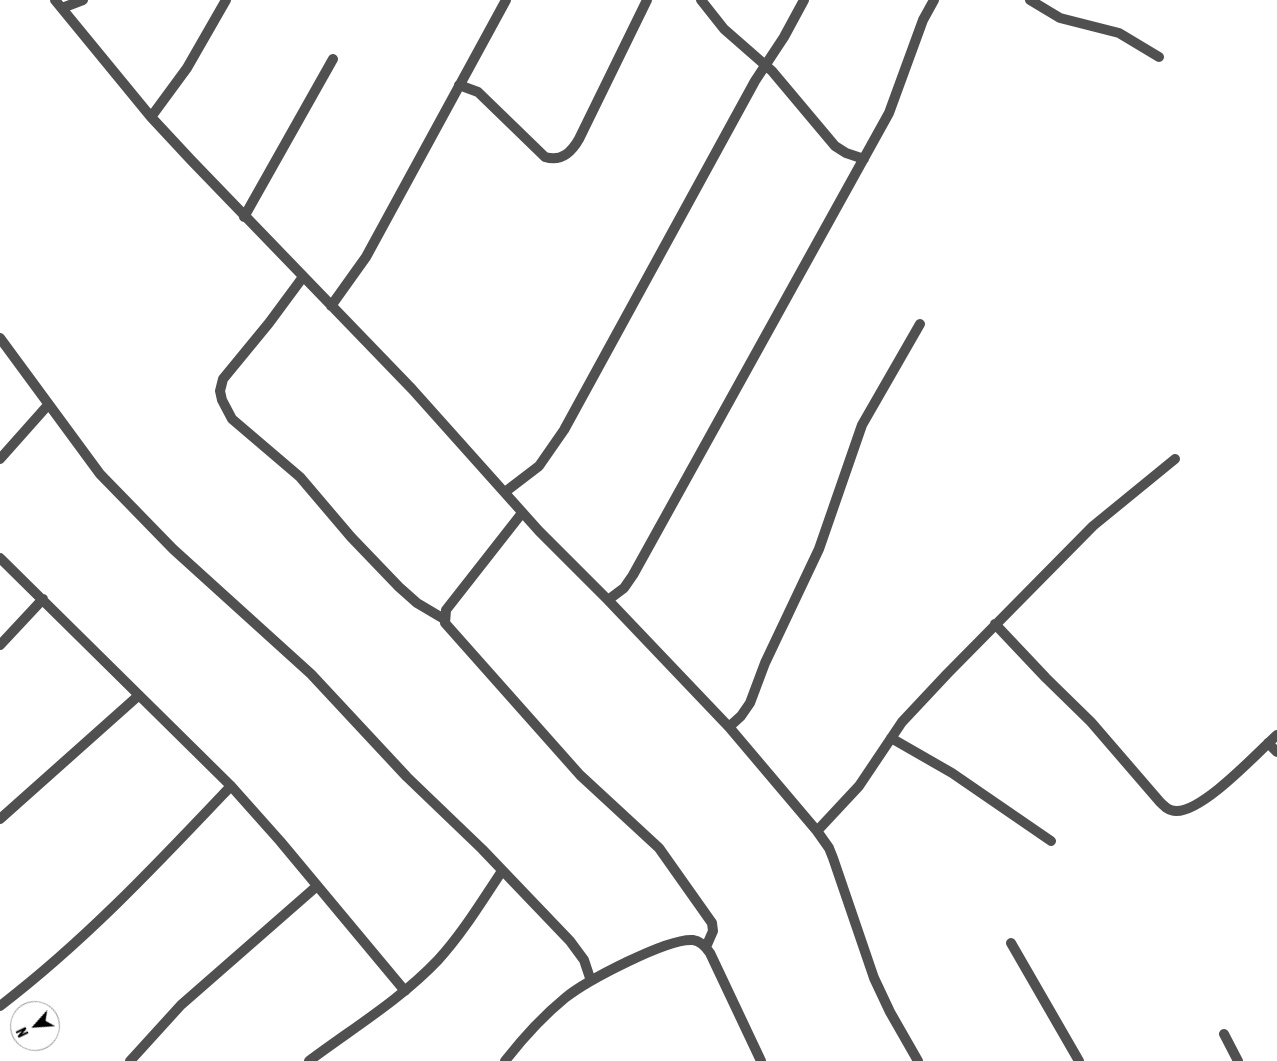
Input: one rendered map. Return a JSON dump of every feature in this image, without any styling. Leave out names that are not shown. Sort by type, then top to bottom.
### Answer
[{"type":"street","points":[[58,4],[83,0]]},
{"type":"street","points":[[152,117],[186,68],[226,0]]},
{"type":"street","points":[[331,306],[366,257],[506,0]]},
{"type":"street","points":[[459,85],[471,89],[483,97],[544,157],[557,158],[563,156],[575,147],[647,0]]},
{"type":"street","points":[[701,0],[724,29],[765,64],[835,146],[846,153],[864,159]]},
{"type":"street","points":[[505,492],[539,466],[564,430],[765,64],[784,37],[804,0]]},
{"type":"street","points":[[608,600],[624,588],[634,575],[889,113],[923,20],[934,0]]},
{"type":"street","points":[[1030,0],[1060,18],[1119,33],[1159,57]]},
{"type":"street","points":[[58,4],[152,117],[244,217],[412,389],[522,513],[608,600],[728,727],[817,831],[833,858],[874,978],[890,1012],[918,1061]]},
{"type":"street","points":[[244,217],[334,59]]},
{"type":"street","points":[[303,277],[269,323],[223,379],[220,391],[229,415],[238,426],[300,477],[351,537],[399,587],[417,603],[444,619],[450,630],[562,755],[668,858],[712,923],[713,931],[706,946]]},
{"type":"street","points":[[728,727],[741,716],[750,703],[765,663],[819,549],[862,425],[920,324]]},
{"type":"street","points":[[0,338],[100,474],[196,571],[311,674],[407,777],[502,871],[578,952],[591,980]]},
{"type":"street","points":[[0,459],[48,405]]},
{"type":"street","points":[[817,831],[859,786],[891,738],[915,707],[1093,526],[1175,459]]},
{"type":"street","points":[[444,619],[446,610],[522,513]]},
{"type":"street","points":[[0,558],[231,786],[406,991]]},
{"type":"street","points":[[0,645],[43,599]]},
{"type":"street","points":[[995,624],[1091,722],[1160,802],[1170,810],[1183,811],[1206,799],[1277,734]]},
{"type":"street","points":[[0,819],[138,696]]},
{"type":"street","points":[[891,738],[952,773],[1051,841]]},
{"type":"street","points":[[1268,743],[1277,752]]},
{"type":"street","points":[[0,1006],[51,965],[107,914],[231,786]]},
{"type":"street","points":[[309,1061],[406,991],[439,958],[502,871]]},
{"type":"street","points":[[130,1061],[181,1005],[317,886]]},
{"type":"street","points":[[505,1061],[552,1009],[591,980],[629,961],[676,943],[695,940],[706,946],[761,1061]]},
{"type":"street","points":[[1011,944],[1079,1061]]},
{"type":"street","points":[[1224,1034],[1238,1061]]}]
